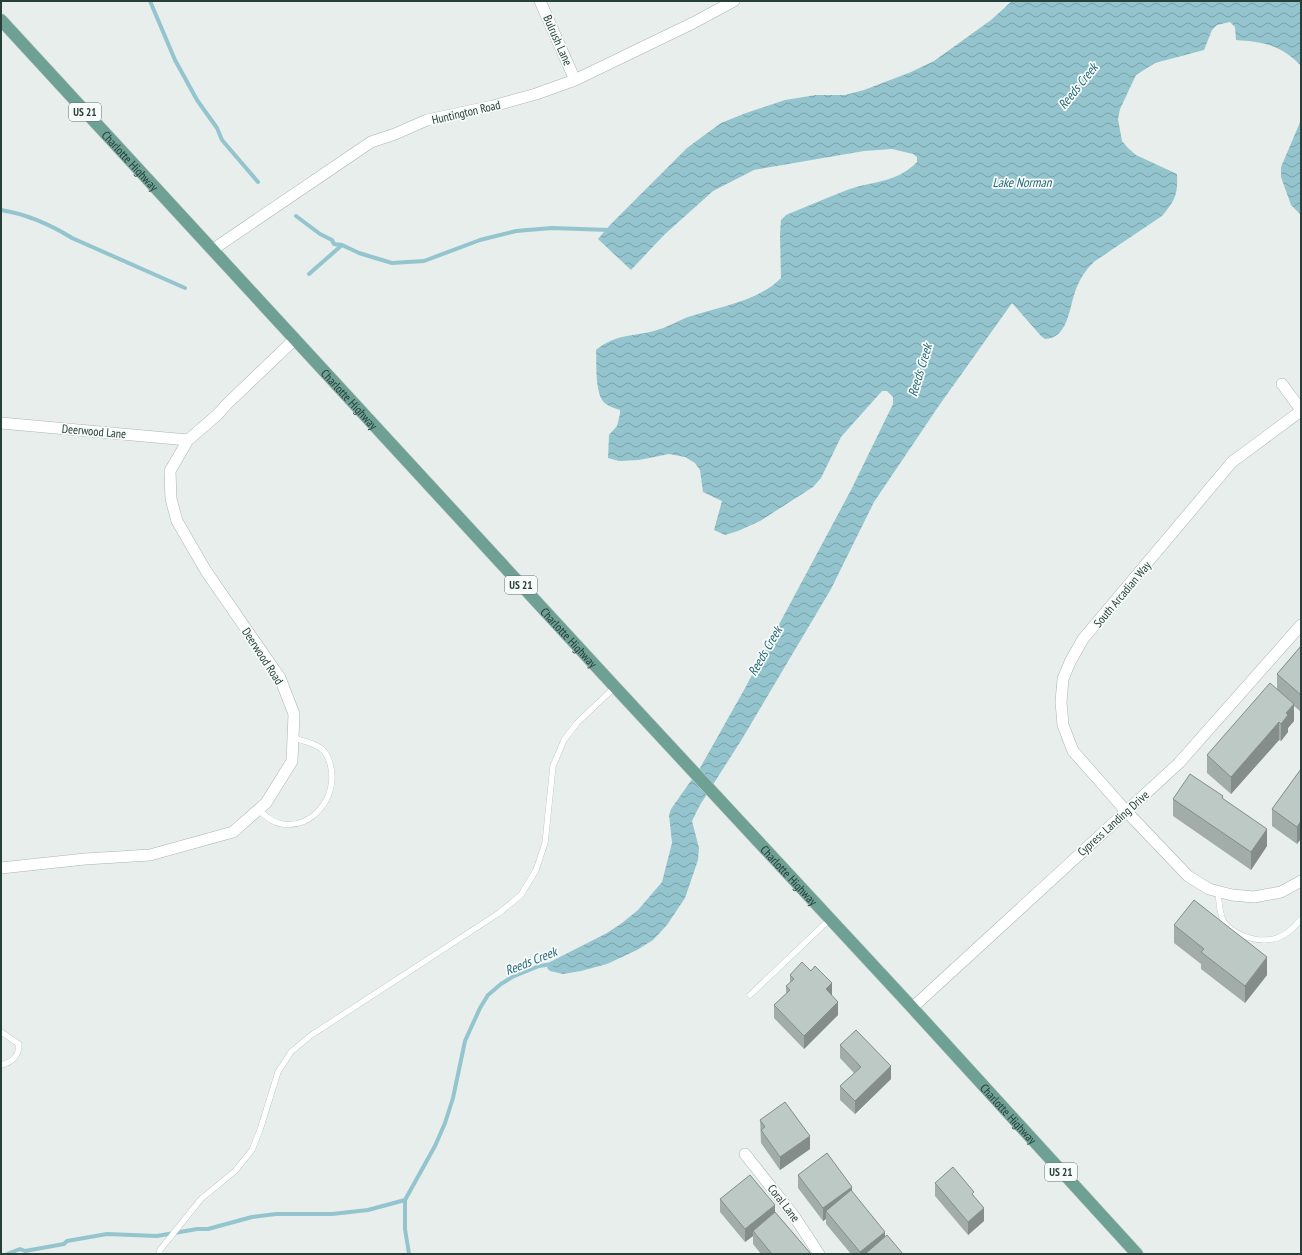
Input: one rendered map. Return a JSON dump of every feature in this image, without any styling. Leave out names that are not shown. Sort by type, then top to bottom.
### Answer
[{"type":"main road","name":"Charlotte Highway","points":[[1,20],[615,688],[912,1008],[1136,1254]]},
{"type":"street","name":"Bulrush Lane","points":[[540,1],[575,80]]},
{"type":"street","name":"Huntington Road","points":[[212,250],[371,142],[395,134],[427,120],[493,106],[536,94],[575,80],[693,23],[734,1]]},
{"type":"street","name":"Deerwood Road","points":[[1,868],[150,855],[233,832],[266,804],[292,760],[294,714],[280,678],[206,571],[178,521],[171,500],[170,471],[188,440],[217,415],[228,402],[295,340]]},
{"type":"street","points":[[1282,384],[1301,410]]},
{"type":"street","name":"South Arcadian Way","points":[[1301,410],[1232,462],[1083,639],[1070,662],[1064,679],[1061,702],[1064,725],[1074,751],[1126,811],[1188,876],[1209,889],[1218,892],[1254,897],[1281,892],[1301,881]]},
{"type":"street","name":"Deerwood Lane","points":[[1,423],[188,440]]},
{"type":"street","name":"Cypress Landing Drive","points":[[912,1008],[1179,763],[1301,625]]},
{"type":"street","name":"Coral Lane","points":[[745,1154],[794,1216],[819,1254]]},
{"type":"lane","points":[[159,1254],[200,1198],[235,1171],[252,1150],[260,1130],[278,1072],[291,1052],[310,1036],[499,913],[521,895],[536,870],[545,843],[553,766],[564,740],[577,723],[615,688]]},
{"type":"lane","points":[[258,810],[271,820],[281,824],[296,824],[314,815],[324,806],[327,800],[332,785],[333,774],[329,760],[318,746],[293,738]]},
{"type":"lane","points":[[1218,892],[1220,914],[1226,924],[1234,932],[1255,940],[1265,941],[1281,937],[1301,919]]},
{"type":"lane","points":[[750,995],[830,919]]},
{"type":"lane","points":[[1,1032],[19,1044],[19,1052],[14,1060],[1,1065]]},
{"type":"water","name":"Lake Norman","points":[[1012,1],[1301,1],[1301,66],[1286,53],[1272,46],[1236,40],[1235,27],[1230,22],[1217,25],[1212,30],[1204,50],[1155,63],[1136,75],[1120,109],[1118,119],[1122,141],[1136,155],[1177,174],[1175,197],[1170,206],[1162,216],[1095,261],[1083,275],[1073,299],[1066,322],[1059,334],[1045,339],[1012,303],[938,407],[874,502],[831,589],[742,739],[700,805],[692,821],[699,848],[698,860],[685,898],[667,925],[653,940],[637,950],[607,964],[563,974],[550,971],[547,968],[550,962],[607,933],[622,923],[638,910],[662,882],[672,843],[669,815],[671,809],[700,768],[744,690],[851,490],[893,404],[893,397],[887,391],[882,391],[841,437],[821,478],[813,487],[760,521],[725,535],[714,530],[722,501],[703,492],[700,470],[695,463],[685,457],[669,454],[639,460],[619,461],[608,458],[609,435],[617,426],[620,410],[611,407],[602,400],[597,379],[596,350],[618,338],[661,329],[688,317],[750,298],[772,286],[781,278],[781,220],[786,215],[847,190],[893,178],[909,169],[917,162],[917,157],[913,154],[892,149],[864,151],[754,170],[713,191],[664,235],[631,270],[598,239],[610,225],[687,148],[721,123],[785,100],[816,95],[845,95],[864,90],[911,72],[934,61],[991,20]]},
{"type":"water","points":[[1301,120],[1301,215],[1291,205],[1281,177],[1281,167]]},
{"type":"building","points":[[1301,646],[1301,695],[1277,674]]},
{"type":"building","points":[[1270,683],[1294,704],[1286,713],[1288,715],[1281,724],[1279,722],[1231,777],[1207,755]]},
{"type":"building","points":[[1301,769],[1301,821],[1297,827],[1272,809]]},
{"type":"building","points":[[1190,774],[1223,796],[1222,798],[1267,829],[1251,852],[1173,799]]},
{"type":"building","points":[[1194,900],[1267,957],[1245,986],[1201,952],[1204,949],[1174,925]]},
{"type":"building","points":[[802,962],[811,971],[815,966],[832,983],[826,989],[838,1002],[804,1036],[774,1005],[790,990],[786,986],[794,979],[790,975]]},
{"type":"building","points":[[856,1030],[891,1066],[855,1101],[840,1086],[861,1067],[840,1045]]},
{"type":"building","points":[[785,1102],[810,1136],[780,1157],[761,1130],[765,1127],[760,1120]]},
{"type":"building","points":[[827,1153],[852,1187],[823,1208],[798,1175]]},
{"type":"building","points":[[953,1167],[974,1192],[972,1194],[984,1208],[968,1222],[935,1183]]},
{"type":"building","points":[[750,1175],[775,1205],[745,1229],[720,1199]]},
{"type":"building","points":[[851,1190],[885,1232],[860,1252],[826,1211]]},
{"type":"building","points":[[775,1212],[811,1254],[772,1254],[753,1231]]},
{"type":"building","points":[[887,1235],[903,1254],[865,1254]]},
{"type":"waterway","points":[[150,1],[175,60],[197,100],[217,128],[222,140],[258,182]]},
{"type":"waterway","points":[[1,210],[20,214],[38,221],[72,238],[185,288]]},
{"type":"waterway","points":[[296,216],[320,234],[332,240],[334,244],[342,245],[359,253],[392,263],[424,261],[480,240],[516,231],[552,228],[609,230]]},
{"type":"waterway","points":[[309,274],[342,245]]},
{"type":"waterway","name":"Reeds Creek","points":[[409,1254],[405,1229],[405,1200],[435,1146],[445,1123],[453,1098],[465,1041],[480,1008],[488,995],[512,977],[539,966],[552,964]]},
{"type":"waterway","points":[[7,1254],[20,1249],[25,1251],[64,1244],[67,1241],[107,1234],[157,1236],[197,1229],[208,1229],[252,1217],[276,1214],[332,1214],[368,1210],[405,1200]]}]
